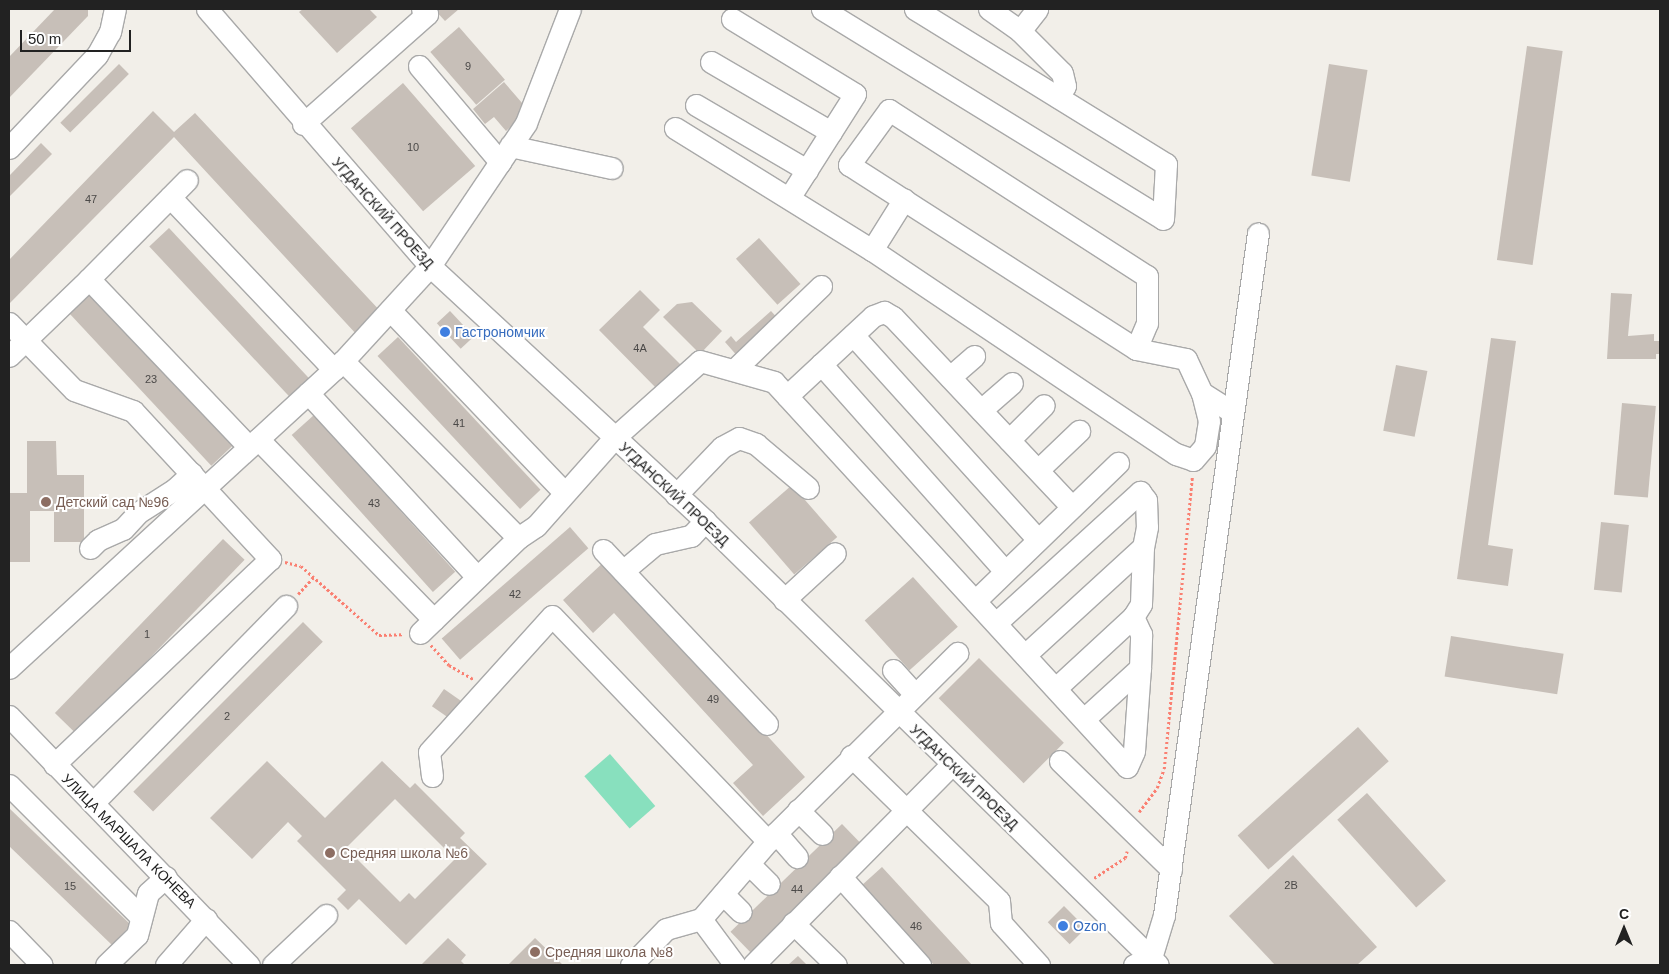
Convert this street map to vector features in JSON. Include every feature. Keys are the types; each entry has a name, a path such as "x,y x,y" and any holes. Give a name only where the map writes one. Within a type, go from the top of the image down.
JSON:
{"street":[{"path":"9,148 97,55 110,32 115,9"},
{"name":"УГДАНСКИЙ ПРОЕЗД","path":"206,9 303,124 430,266 704,522 1077,886 1147,963"},
{"path":"303,124 427,14 422,9"},
{"path":"9,668 199,480 254,443 338,365 430,266 526,123 570,9"},
{"path":"822,9 1163,219 1166,164 915,9"},
{"path":"989,9 1020,31 1062,73 1065,86 1058,97"},
{"path":"1020,31 1037,9"},
{"path":"732,18 854,94 789,198"},
{"path":"711,62 831,132"},
{"path":"419,66 505,154 612,168"},
{"path":"696,105 807,170"},
{"path":"675,128 872,250 1176,454 1193,460 1205,446 1209,421 1202,393 1186,359 1136,349 849,165 889,110 1147,276 1147,323 1136,349"},
{"path":"9,356 90,279 187,180"},
{"path":"170,197 338,365 518,538"},
{"path":"872,250 904,200"},
{"path":"1147,963 1164,915 1171,869 1258,233"},
{"path":"90,279 254,443 427,626 518,538 536,526 564,492 614,438 700,361 774,382 1127,767 1134,751 1140,668 1141,634 1134,617"},
{"path":"734,370 821,286"},
{"path":"390,310 564,492"},
{"path":"787,396 873,316 884,312 893,317 1072,506"},
{"path":"9,323 26,338 74,390 133,411 199,480 270,559 54,765"},
{"path":"853,335 1038,540"},
{"path":"950,377 974,356"},
{"path":"821,364 1005,572"},
{"path":"981,410 1012,383"},
{"path":"308,393 477,578"},
{"path":"1202,393 1233,412"},
{"path":"1009,440 1044,405"},
{"path":"1038,470 1079,431"},
{"path":"676,495 722,447 739,438 756,444 808,488"},
{"path":"975,601 1118,463"},
{"path":"90,548 98,540 123,529 139,512 175,489 199,480"},
{"path":"996,623 1140,492 1146,500 1147,528 1143,547 1141,604 1134,617 1056,688"},
{"path":"623,571 655,544 691,536 704,522"},
{"path":"1025,655 1143,547"},
{"path":"603,550 767,724"},
{"path":"784,600 835,553"},
{"path":"92,803 286,606"},
{"path":"432,776 428,752 552,616 772,837 797,857"},
{"path":"631,965 666,929 701,919 772,837 914,693 957,653"},
{"path":"1084,719 1140,668"},
{"path":"893,670 914,693"},
{"name":"УЛИЦА МАРШАЛА КОНЕВА","path":"9,716 54,765 166,877 249,965"},
{"path":"852,756 999,901 1001,923 1039,965"},
{"path":"1060,761 1171,869"},
{"path":"753,965 952,765"},
{"path":"9,785 141,917"},
{"path":"798,810 822,834"},
{"path":"749,864 769,884"},
{"path":"840,876 920,965"},
{"path":"106,965 136,934 148,893 166,877"},
{"path":"723,894 741,912"},
{"path":"273,965 326,915"},
{"path":"166,965 206,919"},
{"path":"701,919 735,965"},
{"path":"793,923 836,965"},
{"path":"9,931 42,965"}],"path":[{"path":"1077,886 1102,875 1125,858 1140,808 1157,788 1164,769 1193,460"},
{"path":"270,559 301,566 378,635 427,626 449,665 487,687"},
{"path":"286,606 314,578"}],"green space":[{"path":"610,754 655,806 630,828 584,776"}],"building":[{"path":"55,9 88,9 88,16 9,98 9,57"},
{"path":"303,9 369,9 377,17 337,53 299,12"},
{"path":"434,9 459,9 445,21"},
{"path":"459,27 505,80 476,105 430,52"},
{"path":"1527,46 1563,51 1533,265 1497,260"},
{"path":"119,64 129,74 70,133 60,123"},
{"path":"1329,64 1368,70 1350,182 1311,176"},
{"path":"504,82 529,111 506,131 494,117 485,124 473,109"},
{"path":"403,83 475,166 423,211 351,128"},
{"path":"153,111 174,132 195,113 383,314 358,336 174,137 9,304 9,260"},
{"path":"41,143 52,154 9,197 9,176"},
{"path":"169,228 310,379 290,398 149,246"},
{"path":"759,238 800,284 777,305 736,259"},
{"path":"640,290 660,310 643,327 681,365 657,389 599,330"},
{"path":"90,293 233,446 211,466 69,313"},
{"path":"1611,293 1632,294 1628,336 1654,334 1654,341 1660,341 1660,354 1656,354 1656,359 1607,359"},
{"path":"692,302 722,331 700,354 663,317 677,304"},
{"path":"450,311 474,337 461,349 437,323"},
{"path":"771,311 781,322 739,358 725,342 731,336 736,342"},
{"path":"398,337 541,490 520,509 378,356"},
{"path":"1491,338 1516,341 1488,545 1513,549 1508,586 1457,579"},
{"path":"1396,365 1427,371 1415,437 1383,431"},
{"path":"1622,403 1656,406 1648,498 1614,495"},
{"path":"314,415 455,572 433,592 292,435"},
{"name":"Детский сад №96","path":"27,441 56,441 57,475 84,475 84,542 54,542 54,511 30,511 30,562 9,562 9,493 27,493"},
{"path":"792,485 837,537 794,574 749,522"},
{"path":"1601,522 1629,525 1622,593 1594,590"},
{"path":"570,527 588,548 460,660 442,639"},
{"path":"223,539 245,560 76,734 55,713"},
{"path":"606,560 805,777 763,816 733,783 753,765 614,613 593,633 563,600"},
{"path":"913,577 958,627 910,670 865,620"},
{"path":"303,622 323,642 153,812 133,792"},
{"path":"1451,636 1564,654 1557,694 1445,676"},
{"path":"979,658 1064,743 1024,783 939,698"},
{"path":"444,689 461,701 449,718 432,706"},
{"path":"1358,727 1389,761 1268,870 1238,835"},
{"name":"Средняя школа №6","path":"267,761 325,818 382,761 410,788 415,783 465,833 460,838 487,864 406,945 359,899 348,910 337,899 346,890 297,841 302,836 288,822 252,859 210,818","holes":["395,799 455,859 415,899 409,893 400,902 346,848"]},
{"path":"1367,793 1446,881 1416,907 1337,820"},
{"path":"9,808 131,925 112,945 9,846"},
{"path":"842,824 862,845 751,953 731,932"},
{"path":"1293,855 1377,947 1357,965 1275,965 1229,916"},
{"path":"882,867 972,965 934,965 861,886"},
{"path":"1064,906 1086,928 1070,944 1048,922"},
{"path":"448,938 466,955 461,961 465,965 421,965"},
{"name":"Средняя школа №8","path":"535,938 563,965 508,965"},
{"path":"798,956 807,965 788,965"}],"place":[{"name":"Гастрономчик","path":"445,332"},
{"name":"Детский сад №96","path":"46,502"},
{"name":"Средняя школа №6","path":"330,853"},
{"name":"Ozon","path":"1063,926"},
{"name":"Средняя школа №8","path":"535,952"}]}
